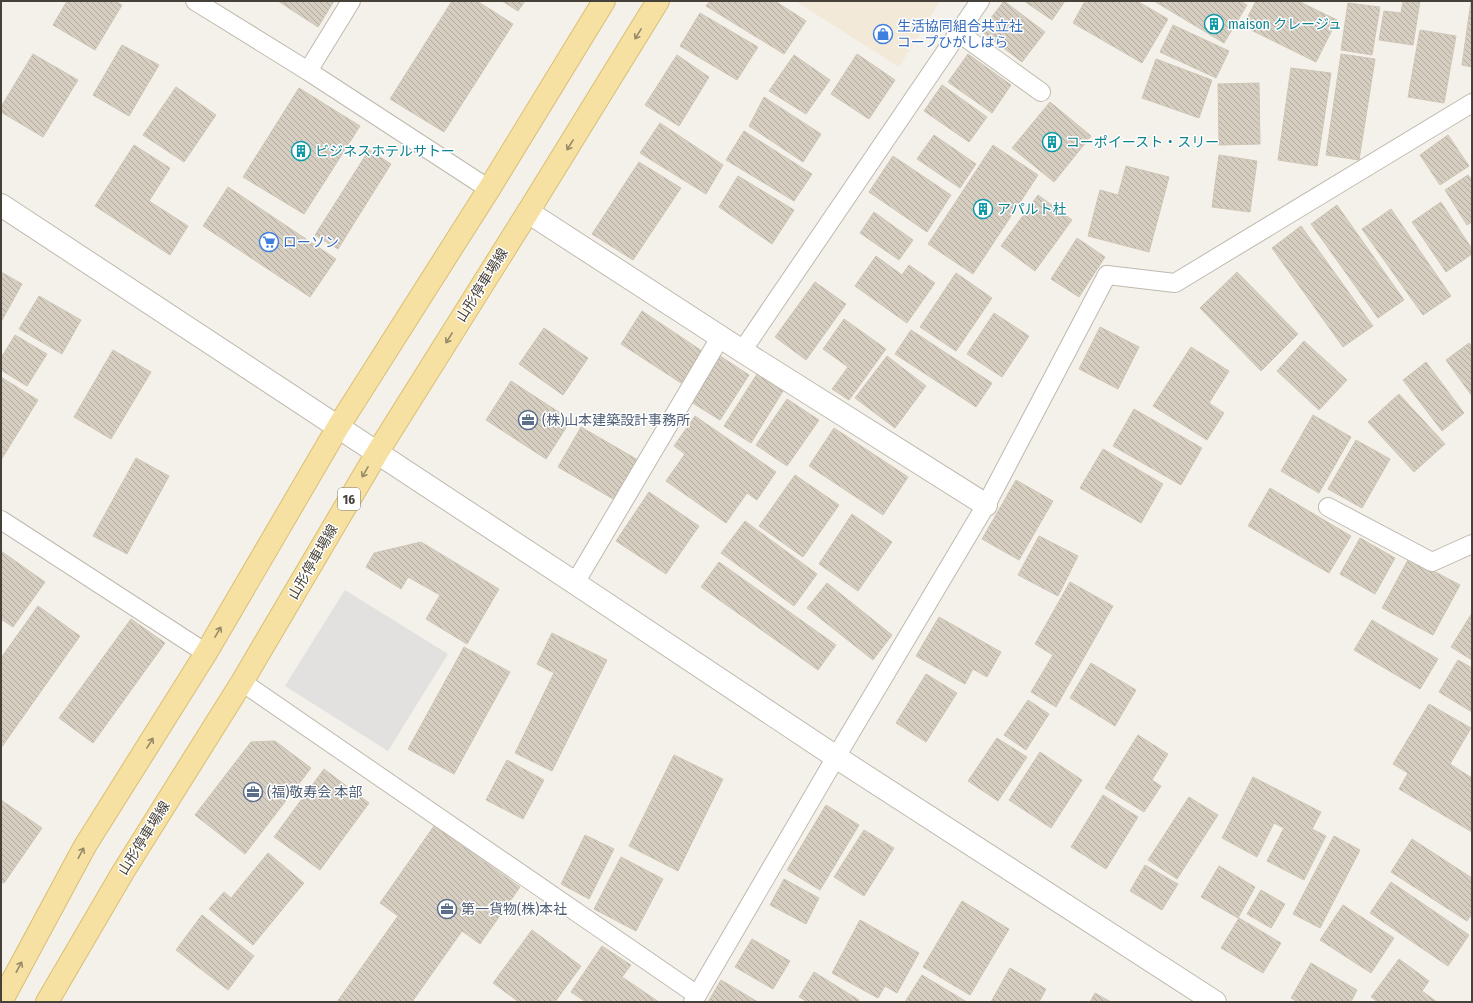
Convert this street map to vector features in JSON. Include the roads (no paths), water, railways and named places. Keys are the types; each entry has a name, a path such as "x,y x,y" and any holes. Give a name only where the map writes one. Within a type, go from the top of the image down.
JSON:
{"main road":[{"path":"1,1002 85,846 206,652 338,427 489,189 604,1"},
{"name":"山形停車場線","path":"47,1002 123,872 242,682 377,453 658,1"}],"street":[{"path":"1,205 575,583 836,757 1215,1002"},
{"path":"528,212 742,351 986,505"}],"lane":[{"path":"195,1 308,71 489,189"},
{"path":"308,71 351,1"},
{"path":"742,351 980,1"},
{"path":"959,34 1041,92"},
{"path":"242,682 695,998 986,505 1107,276 1175,283 1472,103"},
{"path":"575,583 721,336"},
{"path":"1328,507 1432,562 1472,544"},
{"path":"1,520 206,652"}],"place":[{"name":"maison クレージュ","path":"1214,24"},
{"name":"生活協同組合共立社 コープひがしはら","path":"883,34"},
{"name":"コーポイースト・スリー","path":"1052,142"},
{"name":"ビジネスホテルサトー","path":"301,151"},
{"name":"アパルト杜","path":"983,209"},
{"name":"ローソン","path":"269,242"},
{"name":"(株)山本建築設計事務所","path":"528,420"},
{"name":"(福)敬寿会 本部","path":"253,792"},
{"name":"第一貨物(株)本社","path":"447,909"}]}
